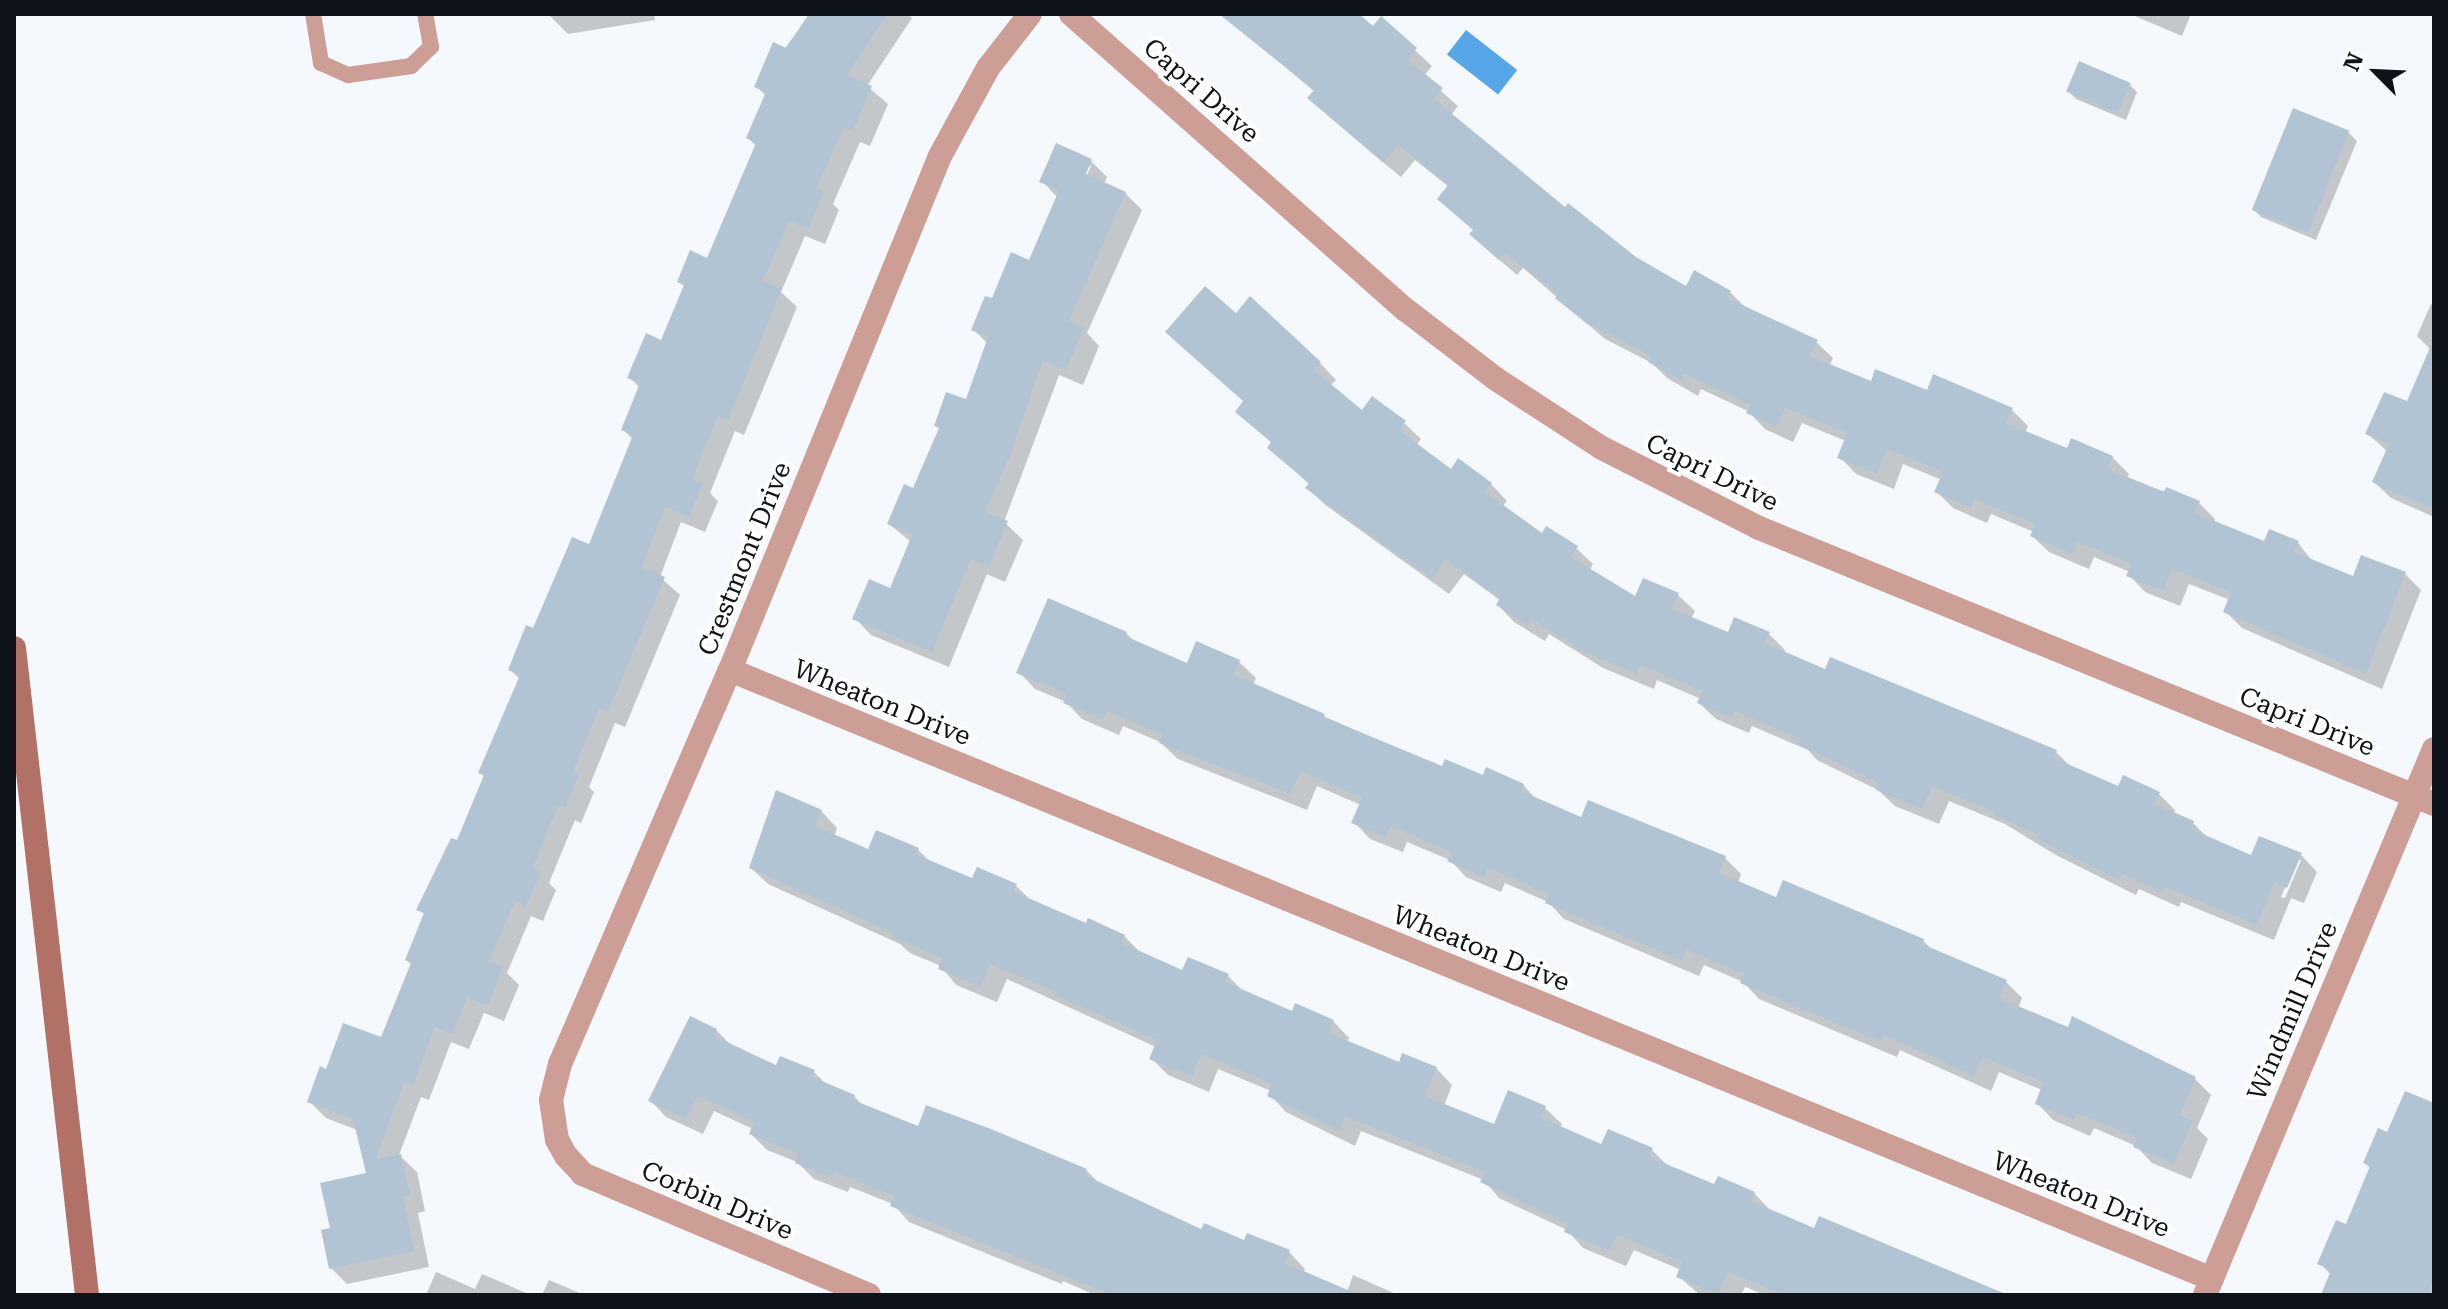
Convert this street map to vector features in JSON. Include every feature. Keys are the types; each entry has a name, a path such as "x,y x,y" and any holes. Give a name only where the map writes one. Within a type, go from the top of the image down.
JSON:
{"main road":[{"path":"14,648 87,1295"}],"street":[{"name":"Crestmont Drive","path":"557,1140 551,1100 560,1064 730,670 940,156 988,68 1030,14"},
{"name":"Capri Drive","path":"1071,14 1406,310 1496,379 1602,448 1668,485 1759,528 2424,800"},
{"name":"Wheaton Drive","path":"730,670 2209,1287"},
{"name":"Windmill Drive","path":"2209,1287 2424,800 2434,749"},
{"name":"Corbin Drive","path":"557,1140 566,1156 583,1174 601,1183 869,1295"}],"lane":[{"path":"313,14 321,63 348,75 411,66 431,47 425,14"}],"water":[{"path":"1466,30 1517,70 1498,94 1447,54"}],"building":[{"path":"809,14 887,14 847,75 872,86 853,131 844,127 816,189 824,192 808,229 789,221 763,281 782,289 728,420 718,416 692,479 703,483 689,517 665,507 642,567 665,577 608,712 599,708 573,772 579,774 565,808 558,805 533,868 541,872 526,906 515,901 489,961 503,967 488,1006 467,998 452,1034 435,1027 413,1085 404,1082 376,1159 401,1154 410,1195 403,1197 414,1251 329,1269 321,1230 330,1228 320,1183 366,1173 353,1119 307,1102 320,1066 326,1069 343,1023 381,1037 411,963 405,960 424,913 416,910 451,838 457,840 484,775 478,773 520,675 508,670 526,625 533,628 572,537 589,544 633,435 621,430 640,383 627,378 646,333 661,340 684,285 677,282 690,250 707,258 756,143 746,138 766,92 754,87 773,42 786,48"},
{"path":"1219,14 1359,14 1373,26 1381,16 1417,48 1407,60 1443,88 1434,99 1565,207 1568,203 1636,257 1686,286 1694,270 1731,291 1727,298 1818,340 1810,356 1871,381 1875,369 1927,390 1933,374 2013,408 2006,423 2067,448 2071,438 2113,456 2108,469 2164,492 2166,487 2200,501 2195,513 2264,541 2269,529 2299,541 2294,552 2353,576 2361,555 2406,572 2366,674 2223,612 2231,592 2172,569 2163,591 2126,576 2131,564 2078,542 2072,554 2030,536 2035,524 1974,499 1971,508 1934,492 1943,472 1887,449 1877,474 1837,458 1847,433 1785,408 1776,427 1746,413 1750,405 1684,374 1681,381 1648,362 1651,356 1586,323 1555,298 1558,294 1505,253 1499,260 1469,234 1473,230 1437,199 1448,185 1398,145 1384,162 1307,98 1314,90"},
{"path":"2079,61 2131,83 2118,113 2066,91"},
{"path":"2293,108 2350,131 2308,233 2252,210"},
{"path":"1056,143 1092,159 1086,174 1126,192 1069,321 1084,328 1066,370 1043,360 1011,453 985,512 1008,521 989,567 971,559 932,652 852,619 869,579 890,588 912,535 887,524 904,484 913,488 939,428 934,426 946,392 966,399 988,337 971,330 985,296 992,298 1011,252 1029,260 1059,190 1039,182"},
{"path":"1205,286 1236,313 1250,296 1321,362 1314,370 1362,410 1372,396 1406,421 1399,430 1451,469 1458,458 1492,483 1485,492 1542,533 1546,526 1578,546 1571,557 1635,596 1643,578 1679,593 1672,609 1728,632 1734,617 1770,632 1765,643 1825,669 1830,657 2057,750 2054,758 2118,786 2123,775 2160,792 2155,804 2194,821 2191,829 2251,855 2259,836 2302,853 2287,888 2274,883 2257,925 2165,887 2162,892 2122,874 2119,880 2037,839 2039,835 1994,815 1995,812 1932,786 1923,809 1876,790 1879,783 1798,744 1800,739 1735,711 1732,718 1697,703 1702,691 1640,665 1637,674 1584,652 1532,619 1528,626 1496,605 1500,598 1446,559 1432,579 1305,488 1309,483 1267,448 1271,442 1235,412 1243,401 1165,332"},
{"path":"2434,338 2434,510 2372,482 2389,444 2365,434 2384,392 2407,401"},
{"path":"1048,598 1127,632 1125,636 1187,663 1196,641 1240,660 1234,675 1325,714 1324,717 1442,766 1445,759 1483,775 1486,767 1524,784 1521,791 1581,817 1588,800 1726,856 1719,873 1776,897 1783,880 1924,939 1922,944 2007,980 1999,998 2068,1027 2072,1016 2196,1077 2180,1115 2193,1121 2174,1164 2133,1147 2137,1138 2077,1113 2074,1120 2035,1104 2043,1082 1982,1057 1974,1076 1884,1035 1881,1042 1740,983 1744,974 1687,950 1682,961 1545,903 1549,894 1488,868 1484,877 1447,861 1451,852 1390,826 1386,837 1351,823 1362,798 1301,771 1290,794 1159,743 1162,735 1107,711 1103,720 1063,703 1067,694 1016,673"},
{"path":"776,790 822,810 815,826 868,849 876,830 919,848 917,855 972,878 977,867 1017,884 1014,892 1086,923 1088,918 1125,935 1122,943 1182,970 1188,957 1229,974 1225,982 1292,1011 1295,1003 1334,1020 1329,1033 1399,1062 1402,1053 1437,1067 1425,1096 1494,1124 1508,1090 1546,1106 1542,1118 1601,1144 1608,1129 1653,1148 1649,1157 1714,1184 1718,1176 1755,1192 1751,1201 1814,1228 1819,1216 2008,1295 1784,1295 1728,1272 1718,1294 1676,1277 1682,1262 1617,1235 1610,1251 1564,1232 1567,1224 1480,1182 1485,1172 1345,1116 1339,1131 1267,1096 1272,1084 1201,1054 1192,1077 1149,1059 1157,1040 1054,995 1056,992 990,964 981,987 938,969 942,958 891,937 893,933 749,868"},
{"path":"690,1016 717,1029 714,1036 776,1065 780,1056 815,1070 812,1077 855,1095 853,1100 918,1126 926,1105 1087,1169 1084,1175 1201,1229 1204,1223 1244,1240 1247,1233 1290,1250 1285,1263 1359,1295 1112,1295 890,1206 894,1196 834,1172 831,1177 795,1163 798,1154 749,1134 754,1122 697,1096 686,1119 648,1101"},
{"path":"2405,1091 2434,1103 2434,1278 2427,1295 2321,1295 2331,1270 2317,1264 2336,1220 2346,1224 2370,1166 2363,1163 2378,1128 2387,1132"}]}
